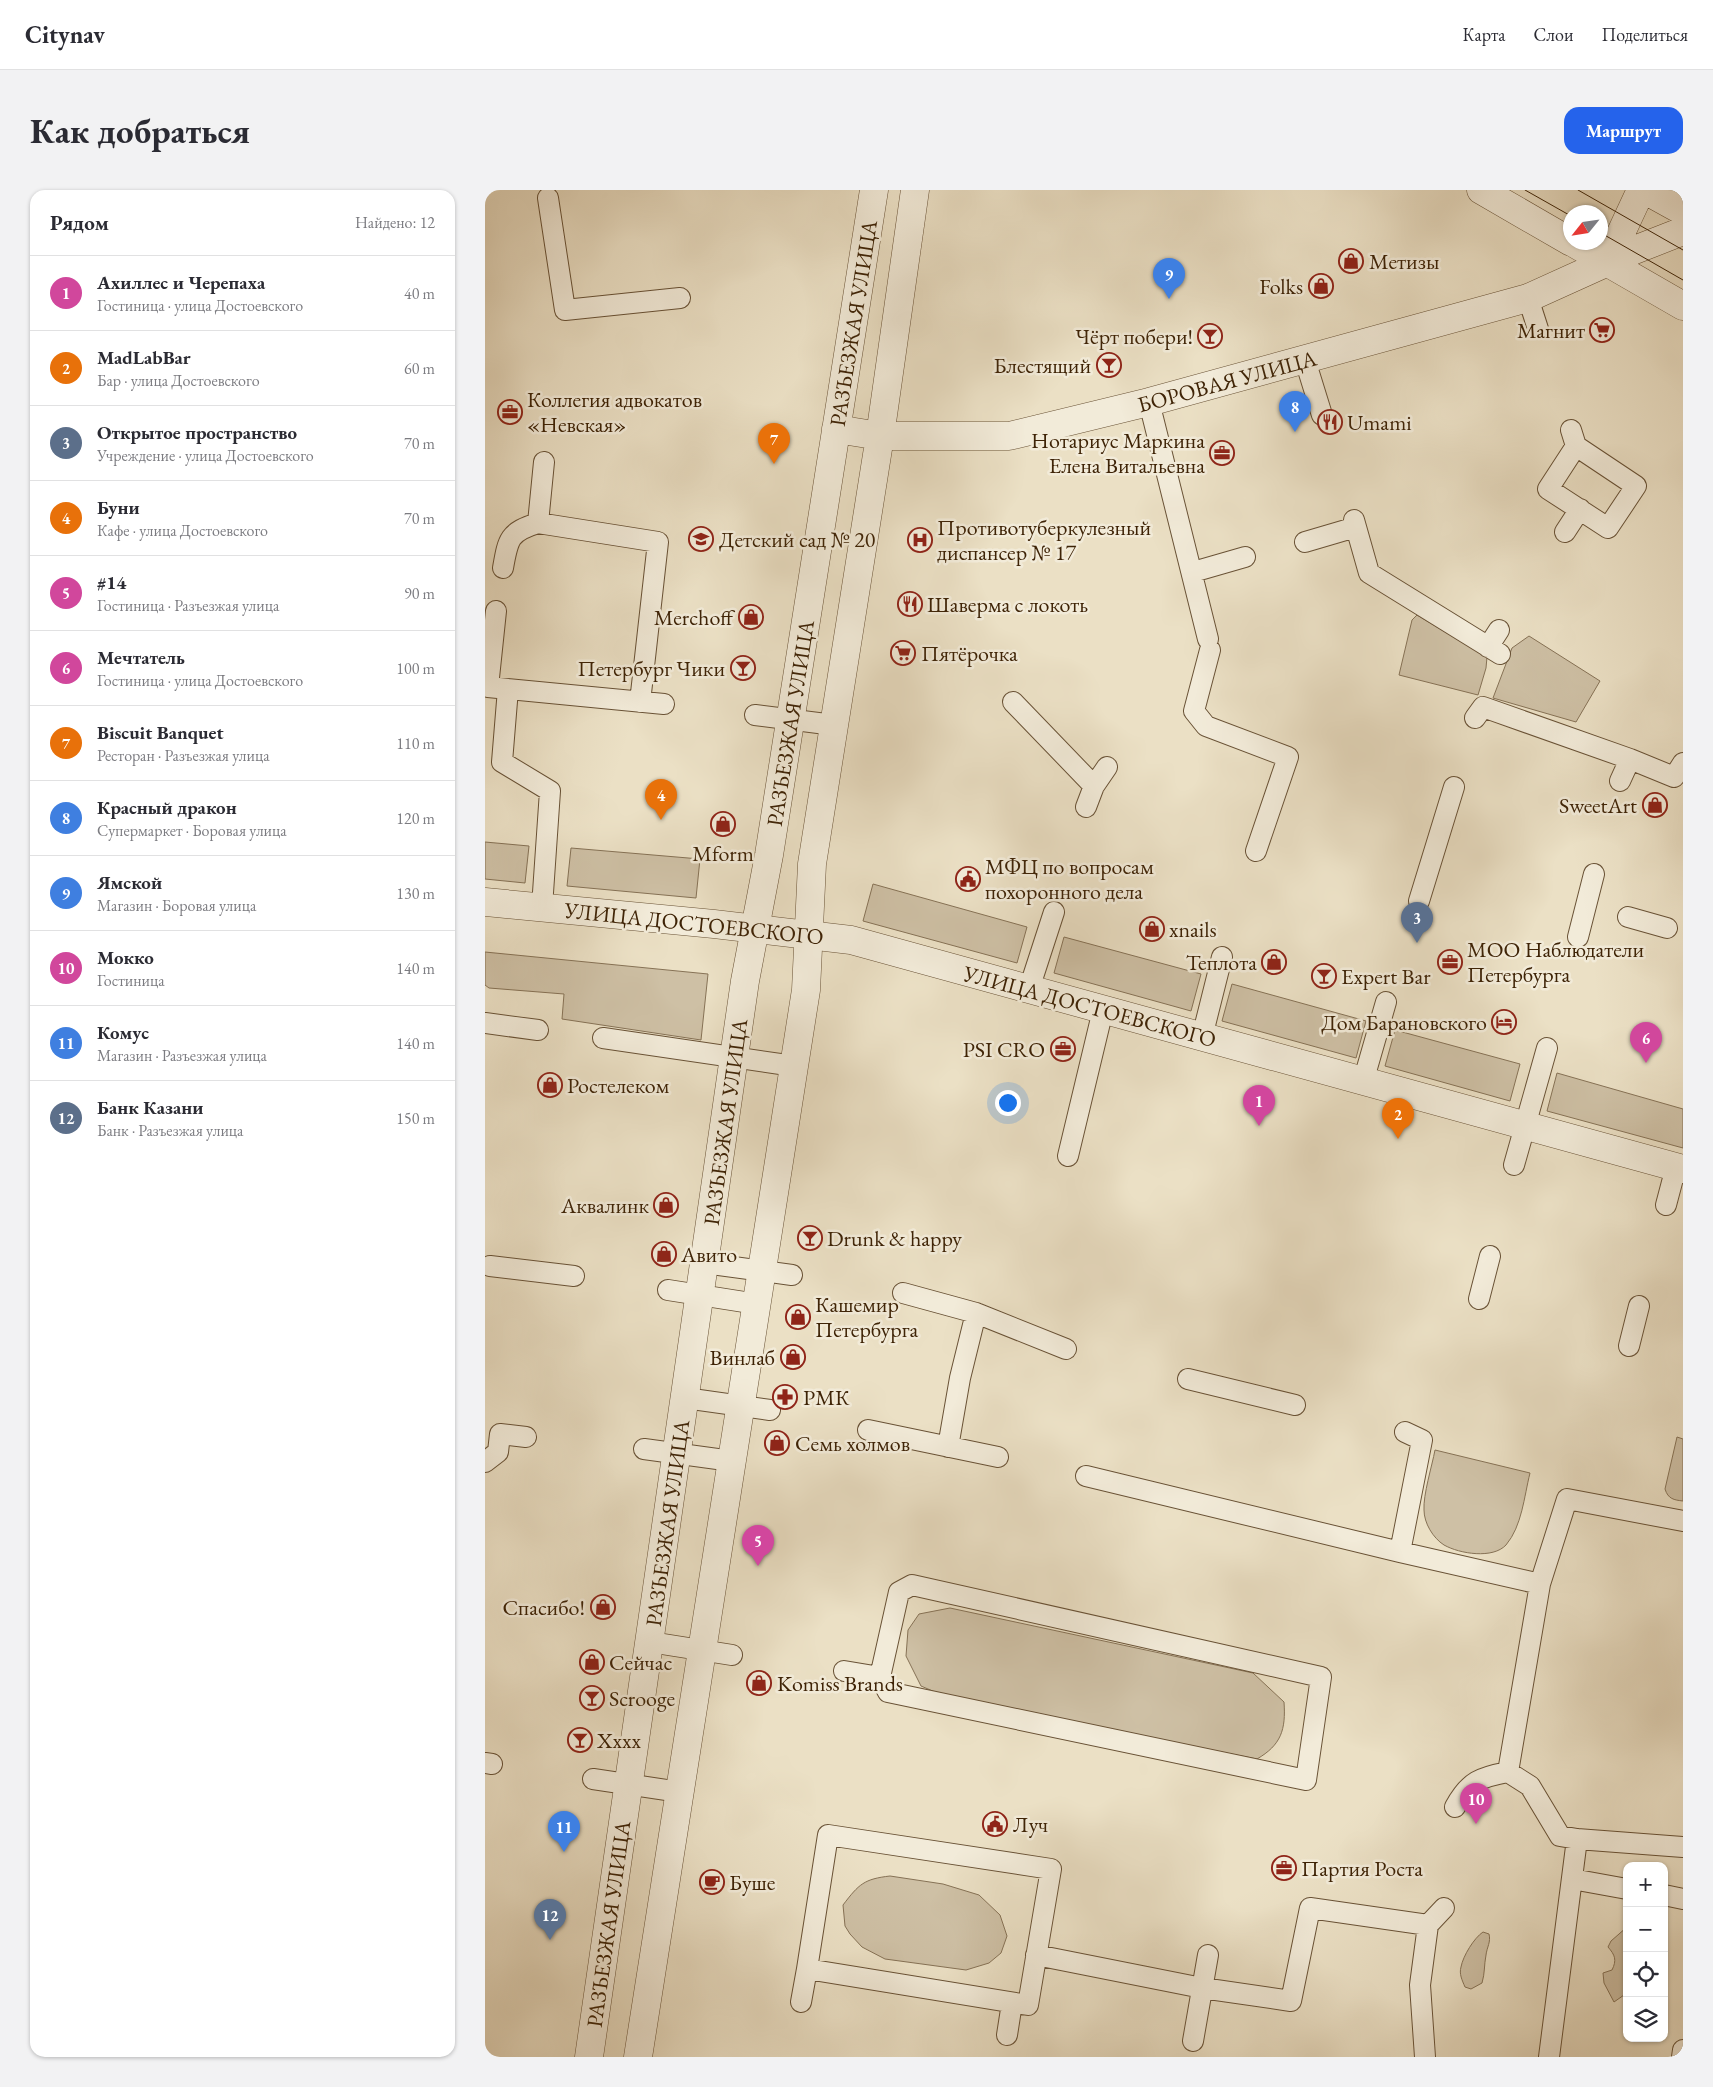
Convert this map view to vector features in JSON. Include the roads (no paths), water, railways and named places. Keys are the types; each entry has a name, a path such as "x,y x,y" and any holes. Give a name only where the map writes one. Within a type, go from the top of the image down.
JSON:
{"street":[{"name":"РАЗЪЕЗЖАЯ УЛИЦА","path":"589,2057 734,1057 791,719 874,190"},
{"name":"РАЗЪЕЗЖАЯ УЛИЦА","path":"638,2057 806,990 812,864 880,436 915,190"},
{"path":"1481,190 1563,237"},
{"path":"1607,263 1641,190"},
{"path":"1645,190 1683,211"},
{"name":"БОРОВАЯ УЛИЦА","path":"836,429 880,436 1009,436 1149,402 1528,298 1683,231"},
{"path":"1585,250 1683,306"},
{"name":"УЛИЦА ДОСТОЕВСКОГО","path":"485,902 755,928 851,940 1679,1168"}],"lane":[{"path":"548,198 565,310 680,298"},
{"path":"1528,298 1538,329"},
{"path":"1305,360 1322,415"},
{"path":"1149,402 1193,572 1209,644 1189,714 1206,726 1288,757 1256,851"},
{"path":"1573,438 1636,486 1608,528 1580,509 1548,489 1573,438"},
{"path":"539,524 544,462"},
{"path":"1565,532 1580,509"},
{"path":"503,568 507,543 519,529 539,524 658,542 640,702"},
{"path":"1305,542 1355,524 1369,573 1494,650 1499,630"},
{"path":"1193,572 1245,557"},
{"path":"496,610 488,687 664,704"},
{"path":"508,689 496,762 550,791 542,907"},
{"path":"1013,702 1094,786"},
{"path":"1475,718 1483,707 1630,759 1674,777 1683,763"},
{"path":"755,714 834,725"},
{"path":"1620,781 1630,759"},
{"path":"1086,807 1094,786 1107,766"},
{"path":"1419,901 1454,787"},
{"path":"1577,937 1593,906 1594,874"},
{"path":"1029,989 1054,912"},
{"path":"1628,917 1667,928"},
{"path":"1202,1037 1221,957"},
{"path":"1363,1082 1386,1002"},
{"path":"1068,1156 1103,1010"},
{"path":"485,1023 538,1030"},
{"path":"603,1038 794,1066"},
{"path":"1514,1164 1547,1048"},
{"path":"1666,1205 1679,1168"},
{"path":"1479,1298 1490,1256"},
{"path":"704,1263 792,1276"},
{"path":"490,1266 574,1276"},
{"path":"668,1290 757,1304"},
{"path":"903,1293 976,1313 1066,1349"},
{"path":"1629,1346 1639,1306"},
{"path":"948,1447 976,1313"},
{"path":"1188,1379 1295,1405"},
{"path":"685,1398 770,1410"},
{"path":"868,1430 998,1457"},
{"path":"1400,1552 1422,1440 1405,1432"},
{"path":"485,1462 498,1452 500,1434 525,1437"},
{"path":"644,1449 732,1461"},
{"path":"1086,1476 1540,1584"},
{"path":"1508,1772 1540,1584 1567,1499 1683,1521"},
{"path":"912,1585 1321,1677 1306,1780 888,1692 880,1677 899,1592 912,1585"},
{"path":"650,1642 732,1655"},
{"path":"844,1671 880,1677"},
{"path":"1455,1807 1463,1792 1483,1777 1508,1772 1530,1786 1559,1836 1577,1840 1683,1847"},
{"path":"593,1779 680,1792"},
{"path":"801,2002 828,1834 1051,1869 1028,2005 807,1969"},
{"path":"1549,2057 1577,1840"},
{"path":"1572,1879 1623,1888"},
{"path":"1668,1896 1683,1899"},
{"path":"1036,1955 1202,1988 1291,2001 1310,1908 1428,1925"},
{"path":"1425,2057 1420,1984 1428,1925 1444,1908"},
{"path":"1193,2041 1208,1955"},
{"path":"1007,2035 1012,2003"},
{"path":"1682,2057 1683,2050"}],"tram line":[{"path":"1525,190 1563,211"},
{"path":"1578,190 1683,250"},
{"path":"1608,237 1683,280"}],"place":[{"name":"Метизы","path":"1351,261"},
{"name":"Folks","path":"1321,286"},
{"name":"Ямской","path":"1169,299"},
{"name":"Магнит","path":"1602,330"},
{"name":"Чёрт побери!","path":"1210,336"},
{"name":"Блестящий","path":"1109,365"},
{"name":"Коллегия адвокатов «Невская»","path":"510,412"},
{"name":"Umami","path":"1330,422"},
{"name":"Красный дракон","path":"1295,432"},
{"name":"Нотариус Маркина Елена Витальевна","path":"1222,453"},
{"name":"Biscuit Banquet","path":"774,464"},
{"name":"Детский сад № 20","path":"701,539"},
{"name":"Противотуберкулезный диспансер № 17","path":"920,540"},
{"name":"Шаверма с локоть","path":"910,604"},
{"name":"Merchoff","path":"751,617"},
{"name":"Пятёрочка","path":"903,653"},
{"name":"Петербург Чики","path":"743,668"},
{"name":"SweetArt","path":"1655,805"},
{"name":"Буни","path":"661,820"},
{"name":"Mform","path":"723,824"},
{"name":"МФЦ по вопросам похоронного дела","path":"968,879"},
{"name":"xnails","path":"1152,929"},
{"name":"Открытое пространство","path":"1417,943"},
{"name":"Теплота","path":"1274,962"},
{"name":"МОО Наблюдатели Петербурга","path":"1450,962"},
{"name":"Expert Bar","path":"1324,976"},
{"name":"Дом Барановского","path":"1504,1022"},
{"name":"PSI CRO","path":"1063,1049"},
{"name":"Мечтатель","path":"1646,1063"},
{"name":"Ростелеком","path":"550,1085"},
{"name":"Ахиллес и Черепаха","path":"1259,1126"},
{"name":"MadLabBar","path":"1398,1139"},
{"name":"Аквалинк","path":"666,1205"},
{"name":"Drunk & happy","path":"810,1238"},
{"name":"Авито","path":"664,1254"},
{"name":"Кашемир Петербурга","path":"798,1317"},
{"name":"Винлаб","path":"793,1357"},
{"name":"РМК","path":"785,1397"},
{"name":"Семь холмов","path":"777,1443"},
{"name":"#14","path":"758,1566"},
{"name":"Спасибо!","path":"603,1607"},
{"name":"Сейчас","path":"592,1662"},
{"name":"Komiss Brands","path":"759,1683"},
{"name":"Scrooge","path":"592,1698"},
{"name":"Xxxx","path":"580,1740"},
{"name":"Луч","path":"995,1824"},
{"name":"Мокко","path":"1476,1824"},
{"name":"Комус","path":"564,1852"},
{"name":"Партия Роста","path":"1284,1868"},
{"name":"Буше","path":"712,1882"},
{"name":"Банк Казани","path":"550,1940"}]}
